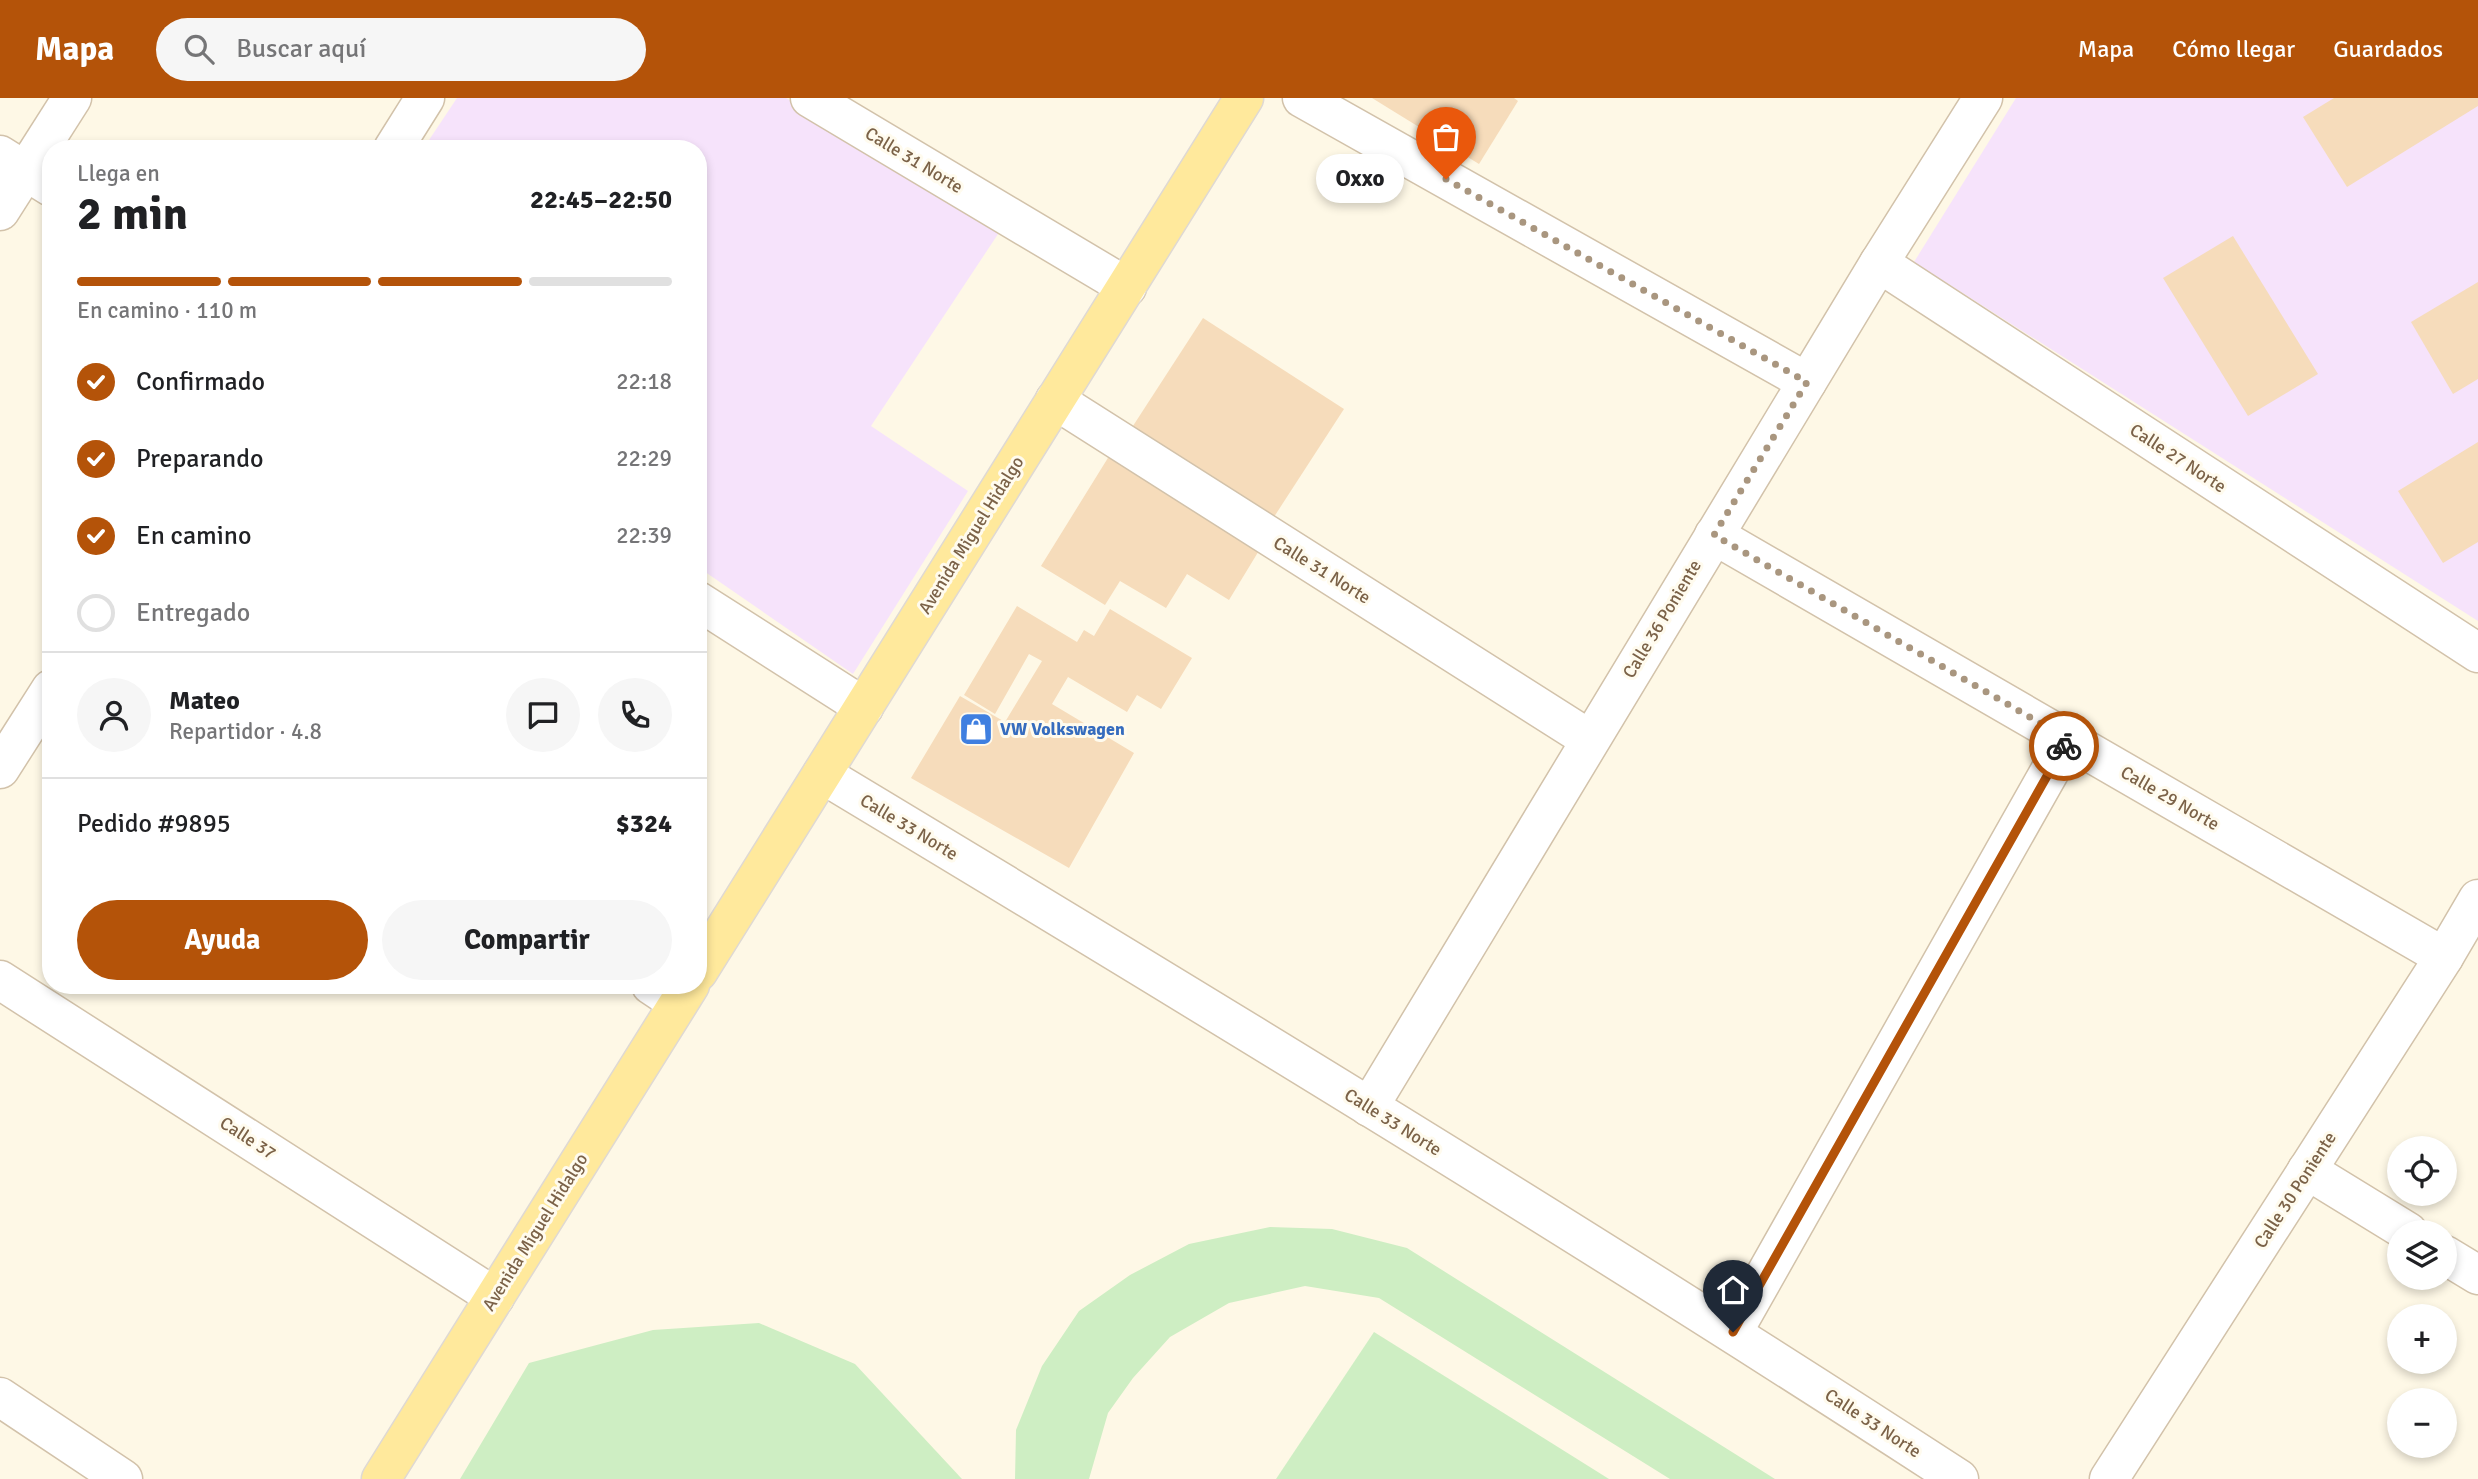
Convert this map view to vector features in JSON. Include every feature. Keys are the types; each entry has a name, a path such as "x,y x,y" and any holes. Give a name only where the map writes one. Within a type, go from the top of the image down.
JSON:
{"main road":[{"name":"Avenida Miguel Hidalgo","path":"707,958 1244,98"},
{"name":"Avenida Miguel Hidalgo","path":"381,1479 495,1297 671,994"}],"street":[{"path":"45,140 72,98"},
{"path":"399,140 425,98"},
{"name":"Calle 31 Norte","path":"810,98 1127,287"},
{"path":"1302,98 1807,382"},
{"name":"Calle 36 Poniente","path":"1369,1107 1879,262 1983,98"},
{"path":"0,211 42,145"},
{"name":"Calle 27 Norte","path":"1879,262 2478,653"},
{"name":"Calle 31 Norte","path":"1055,400 1589,739"},
{"name":"Calle 29 Norte","path":"1714,535 2444,957"},
{"path":"707,607 864,707"},
{"path":"0,769 42,703"},
{"path":"1733,1332 2068,739"},
{"name":"Calle 33 Norte","path":"822,774 1157,976 1733,1332 1959,1479"},
{"name":"Calle 30 Poniente","path":"2109,1479 2478,900"},
{"name":"Calle 37","path":"0,980 495,1297"},
{"path":"2307,1170 2388,1220"},
{"path":"2457,1262 2478,1275"},
{"path":"0,1396 123,1479"}],"shaded area":[{"path":"457,98 786,98 1002,228 871,426 968,491 853,674 707,573 707,140 429,140"},
{"path":"2016,98 2478,98 2478,621 1914,262"}],"green space":[{"path":"1270,1227 1332,1229 1407,1248 1775,1479 1670,1479 1379,1298 1305,1286 1229,1303 1170,1337 1133,1378 1108,1413 1089,1479 1015,1479 1016,1430 1042,1366 1079,1311 1130,1275 1189,1244"},
{"path":"759,1323 855,1364 962,1479 460,1479 529,1363 653,1330"},
{"path":"1374,1332 1609,1479 1276,1479"}],"building":[{"path":"1372,98 1514,98 1518,101 1479,164"},
{"path":"2334,98 2478,98 2478,106 2347,187 2303,117"},
{"path":"2233,236 2318,374 2248,416 2163,278"},
{"path":"2478,282 2478,379 2453,394 2411,322"},
{"path":"1203,318 1344,409 1272,520 1131,429"},
{"path":"2478,442 2478,542 2443,563 2398,491"},
{"path":"1111,453 1263,544 1229,600 1187,574 1166,608 1120,581 1105,605 1041,566"},
{"path":"1017,606 1077,642 1084,630 1094,636 1110,609 1192,658 1161,709 1137,695 1127,712 1068,677 1052,704 1134,753 1069,868 911,778 960,696 1005,722 1042,661 1029,654 995,714 964,695"}],"way so far":[{"path":"1446,179 1807,382 1714,535 2068,739 2064,746"}],"place":[{"name":"Oxxo","path":"1446,179"},
{"name":"VW Volkswagen","path":"976,729"}],"route":[{"path":"1733,1332 2064,746"}]}
